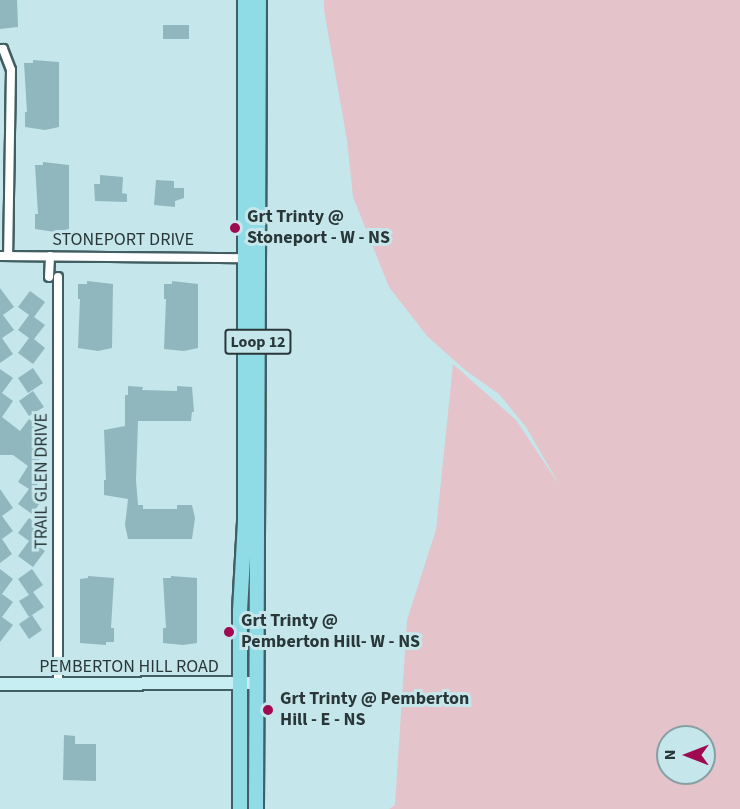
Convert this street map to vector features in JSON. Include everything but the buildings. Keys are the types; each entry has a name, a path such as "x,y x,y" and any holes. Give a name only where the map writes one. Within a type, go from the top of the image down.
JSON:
{"main road":[{"name":"Loop 12","path":"240,809 239,684 245,522 245,0"},
{"name":"Loop 12","path":"256,809 259,0"}],"street":[{"path":"0,49 3,49 11,70 4,256"},
{"name":"STONEPORT DRIVE","path":"4,256 245,258"},
{"name":"TRAIL GLEN DRIVE","path":"50,256 54,277 58,685"},
{"name":"PEMBERTON HILL ROAD","path":"0,684 257,683"}],"shaded area":[{"path":"324,0 740,0 740,809 389,809 395,805 407,620 436,530 453,364 516,420 560,486 526,427 499,394 465,370 427,336 389,287 353,197 347,140"}],"place":[{"name":"Grt Trinty @ Stoneport - W - NS","path":"235,228"},
{"name":"Grt Trinty @ Pemberton Hill- W - NS","path":"229,632"},
{"name":"Grt Trinty @ Pemberton Hill - E - NS","path":"268,710"}]}
